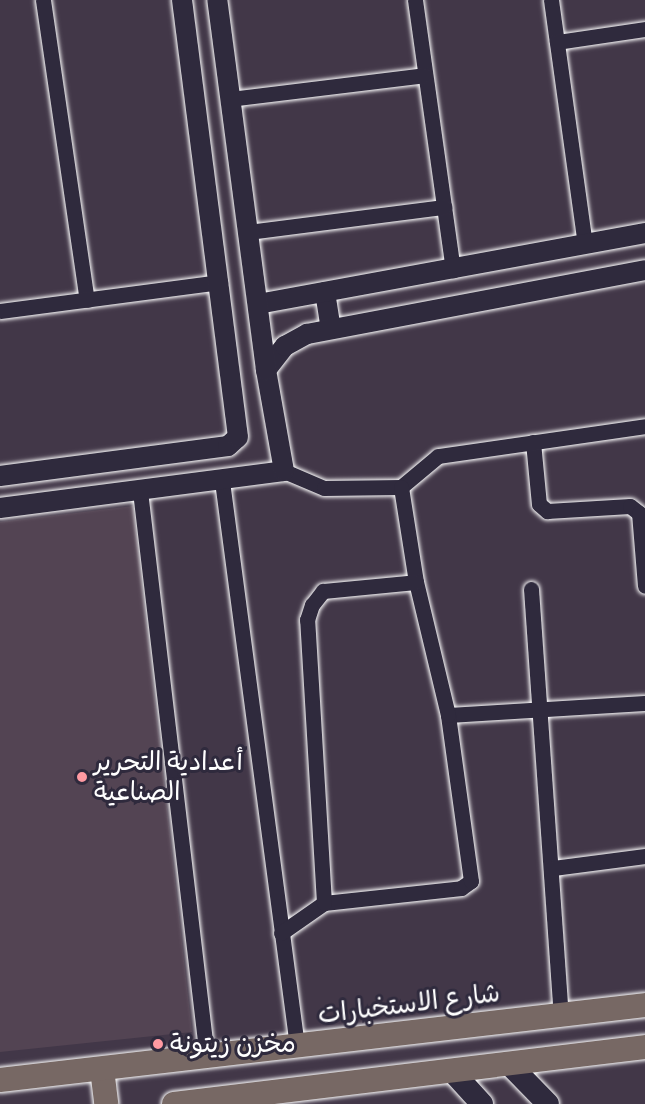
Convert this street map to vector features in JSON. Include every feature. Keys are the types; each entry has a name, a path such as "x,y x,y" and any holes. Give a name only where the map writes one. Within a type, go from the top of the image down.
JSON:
{"main road":[{"name":"شارع الاستخبارات","path":"0,1080 207,1058 645,1005"},
{"path":"174,1104 227,1101 451,1070 645,1047"},
{"path":"508,1063 548,1104"},
{"path":"102,1069 106,1104"},
{"path":"451,1070 482,1104"}],"street":[{"path":"43,0 87,300"},
{"path":"23,505 9,474 228,446 238,437 220,282 182,0"},
{"path":"217,0 266,370 284,471"},
{"path":"415,0 453,270"},
{"path":"551,0 585,244"},
{"path":"557,42 645,29"},
{"path":"230,99 425,75"},
{"path":"248,232 444,207"},
{"path":"258,304 645,233"},
{"path":"266,370 296,339 331,329 645,270"},
{"path":"0,311 220,282"},
{"path":"325,292 331,329"},
{"path":"0,508 222,481 284,471 324,488 401,487 438,456 645,426"},
{"path":"533,442 539,504 546,511 630,506 639,513 645,585"},
{"path":"222,481 280,933 297,1046"},
{"path":"280,933 324,903 461,888 471,881 448,715 416,582 401,487"},
{"path":"140,491 207,1058"},
{"path":"324,903 307,620 323,591 416,582"},
{"path":"531,589 553,868 561,1015"},
{"path":"448,715 542,712 645,704"},
{"path":"553,868 645,856"}],"shaded area":[{"name":"أعدادية التحرير الصناعية","path":"133,506 192,1032 0,1052 0,522"}],"place":[{"name":"أعدادية التحرير الصناعية","path":"82,777"},
{"name":"مخزن زيتونة","path":"158,1044"}]}
